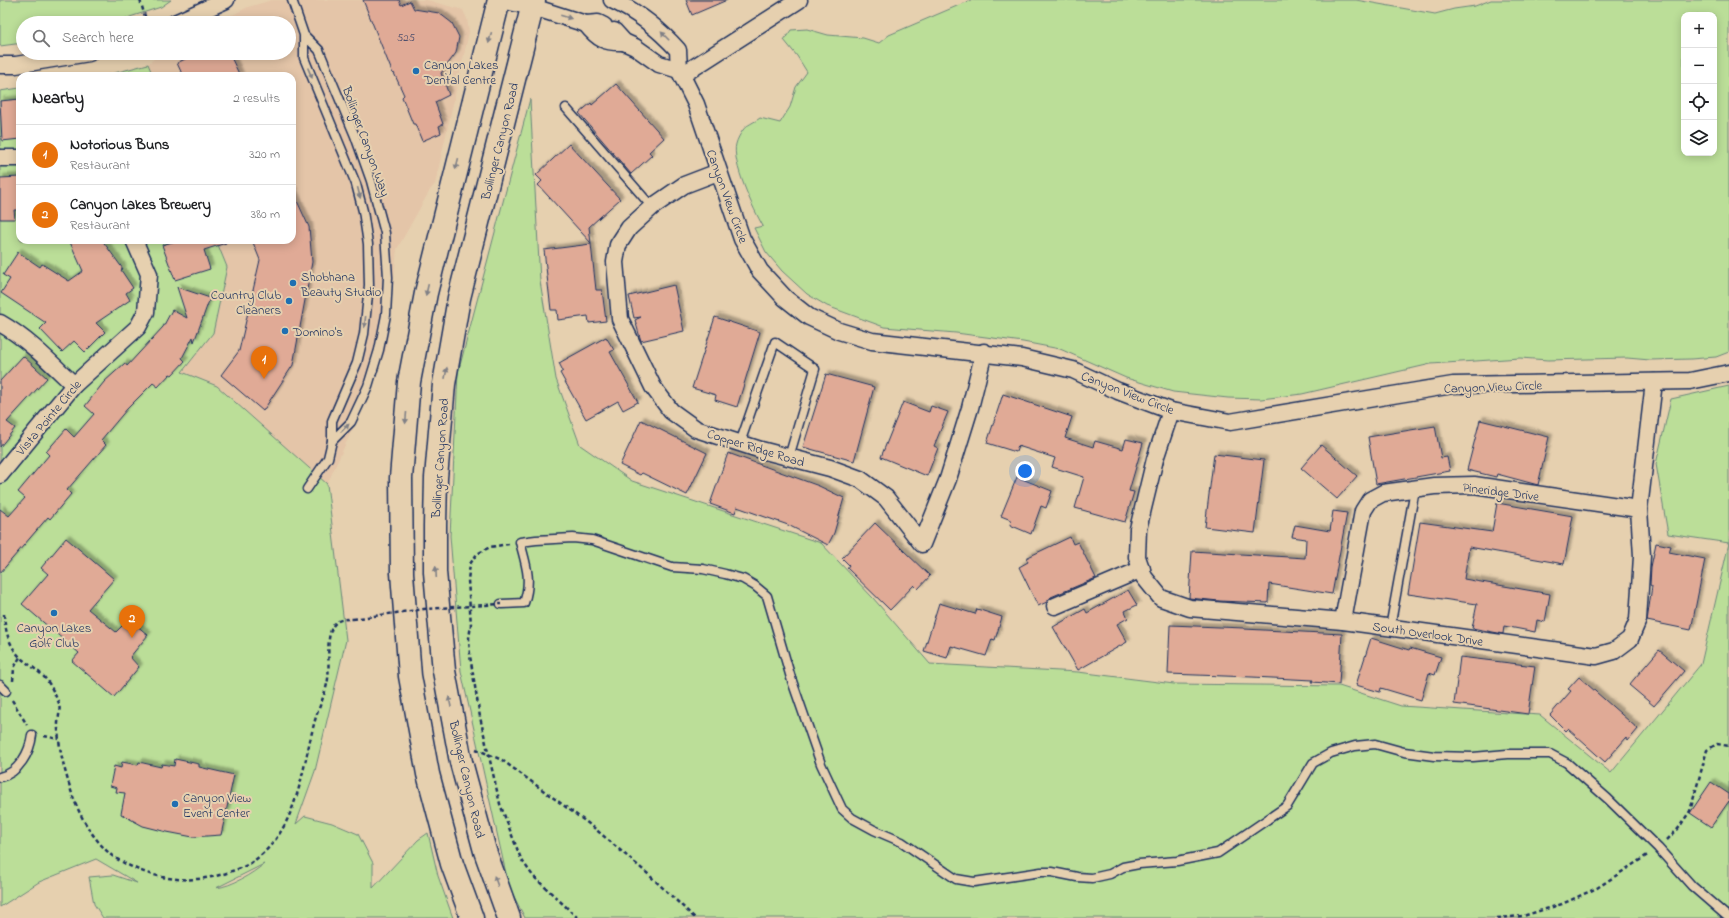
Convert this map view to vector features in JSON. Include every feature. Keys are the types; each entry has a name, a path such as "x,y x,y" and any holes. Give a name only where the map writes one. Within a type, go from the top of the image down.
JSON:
{"main road":[{"path":"472,918 452,864 428,774 410,676 402,573 401,478 409,382 426,293 500,0"},
{"name":"Bollinger Canyon Road","path":"509,918 485,850 461,762 444,671 435,572 436,478 444,384 460,298 534,4"}],"street":[{"path":"191,16 226,0"},
{"path":"500,0 534,4 586,24 598,23 659,64 681,73 799,0"},
{"name":"Canyon View Circle","path":"612,0 640,15 662,33 678,50 681,73 696,104 742,239 760,271 785,298 809,317 839,331 872,341 984,352 1022,358 1073,370 1118,391 1171,411 1230,422 1453,386 1690,381 1729,373"},
{"path":"586,24 594,34 610,43 614,33"},
{"path":"0,65 16,65 46,60"},
{"path":"0,158 16,158"},
{"name":"Copper Ridge Road","path":"718,172 684,185 652,207 629,228 618,245 615,262 620,319 653,387 671,411 696,429 789,458 830,468 860,479 886,498 922,544 948,479 970,408 984,352"},
{"name":"Vista Pointe Circle","path":"0,475 74,385 138,327 146,312 148,274 136,244"},
{"path":"0,323 10,329 43,356 74,385"},
{"name":"South Overlook Drive","path":"1171,411 1155,459 1138,529 1137,556 1144,577 1161,598 1190,608 1342,621 1596,656 1614,651 1630,639 1638,620 1642,556 1639,509 1654,382"},
{"name":"Pineridge Drive","path":"1342,621 1363,511 1370,500 1383,493 1434,486 1474,485 1639,509"},
{"path":"1055,606 1142,569"}],"lane":[{"name":"Bollinger Canyon Way","path":"292,0 304,35 304,58 356,184 363,211 368,244 369,285 364,334 357,363 332,420 332,441 328,458 307,489"},
{"name":"Bollinger Canyon Way","path":"304,35 319,50 355,136 371,181 385,233 388,277 386,315 379,350 368,386 351,422 332,441"},
{"path":"566,108 652,207"},
{"path":"740,443 775,342 815,369 789,458"},
{"path":"1390,628 1415,489"},
{"path":"501,604 524,603 528,591 529,575 520,542 536,540 573,538 592,540 672,567 703,569 725,574 743,579 755,586 766,596 791,678 821,764 842,809 857,821 902,842 956,879 974,882 1041,872 1052,872 1077,877 1092,878 1110,874 1123,867 1178,861 1218,853 1287,806 1313,763 1330,753 1355,746 1375,744 1404,752 1434,756 1473,757 1507,754 1550,754 1567,763 1589,782 1658,848 1692,886 1729,918"},
{"path":"0,777 9,774 22,761 30,747 32,735"}],"path":[{"path":"140,0 145,16"},
{"path":"520,542 490,547 478,554 470,564 468,580 471,625 469,638 470,656 487,754 500,804 521,859 533,876 578,918"},
{"path":"4,614 4,630 20,657 48,681 59,703 58,728 61,756 70,788 82,819 95,839 110,855 135,869 164,878 192,880 212,877 248,865 273,843 283,829 301,782 317,710 328,684 330,633 332,627 341,619 352,619 424,609 501,604"},
{"path":"20,657 14,668 14,680 3,688 23,716 32,735 59,739"},
{"path":"1497,918 1523,916 1562,904 1597,888 1658,848 1678,829 1690,811 1707,750 1717,744 1729,746"},
{"path":"487,754 502,760 593,827 648,874 695,918"}],"shaded area":[{"path":"272,0 427,0 463,10 467,19 469,32 435,184 430,190 397,249 386,350 354,426 327,484 217,386 182,372 213,333 216,244 296,244 296,72 151,72 148,64 153,60 296,60 296,16 231,16 248,7"}],"green space":[{"path":"0,0 171,0 161,7 133,16 16,16 16,44 0,46"},
{"path":"971,0 1356,0 1435,14 1475,6 1491,0 1729,0 1729,352 1716,357 1691,359 1650,360 1627,358 1548,360 1520,358 1431,364 1302,394 1261,399 1228,398 1173,392 1126,378 1060,349 1023,342 956,333 884,327 827,306 807,294 782,271 766,252 754,228 763,226 744,186 735,152 736,144 740,135 744,128 748,125 760,118 780,123 790,107 796,87 807,72 797,56 784,40 791,30 807,29 828,35 863,38 879,43 889,35"},
{"path":"148,64 151,72 118,72"},
{"path":"16,89 16,244 218,244 227,267 213,333 182,372 217,386 327,484 346,640 315,771 296,824 305,816 332,823 358,834 373,863 373,888 418,840 428,833 438,876 453,918 103,918 94,904 89,877 113,875 137,883 96,859 39,882 0,907 0,91","holes":["264,864 235,882 216,888"]},
{"path":"530,99 540,281 556,379 580,445 632,481 821,543 873,598 930,664 1078,672 1174,684 1339,686 1401,706 1540,715 1611,773 1701,664 1729,543 1729,918 525,918 509,887 461,671 450,536 458,373"},
{"path":"1729,386 1729,543 1668,534 1656,464 1671,399"}],"building":[{"name":"Canyon Lakes Dental Centre","path":"363,0 399,0 401,5 410,1 414,9 439,13 452,23 459,37 456,53 441,73 449,95 435,102 443,124 439,126 441,133 422,141 415,124 413,124 402,97 404,95 394,73 393,74"},
{"path":"686,0 727,0 692,15"},
{"path":"183,60 232,60 238,72 181,72 177,63"},
{"path":"616,84 664,138 649,152 652,155 631,174 579,113 591,103 592,105"},
{"path":"16,99 16,139 2,141 0,101"},
{"path":"569,144 620,199 589,227 591,243 538,185 542,181 536,175"},
{"path":"16,177 16,210 14,210 15,219 0,219 0,178"},
{"path":"296,199 309,227 312,262 293,365 263,411 221,375 239,351 260,260 254,244 296,244"},
{"path":"71,244 105,244 123,269 121,270 133,288 126,293 130,300 96,323 105,332 85,352 74,341 62,352 40,329 46,323 1,293 10,279 3,275 18,252 40,267 42,264 69,281 83,271"},
{"path":"223,244 204,250 210,269 175,280 162,245"},
{"path":"591,244 596,290 602,290 606,321 589,323 588,316 558,320 557,310 551,310 544,250"},
{"path":"674,285 684,331 641,341 635,320 641,317 634,318 629,296"},
{"path":"177,287 210,298 194,342 193,337 182,358 185,361 158,387 153,383 127,409 101,440 106,445 67,490 71,494 50,519 48,517 0,573 0,509 9,516 25,498 18,492 49,455 46,452 66,429 74,437 94,414 85,406 104,382 125,363 127,366 163,327 172,310 187,318"},
{"path":"715,317 760,332 737,407 715,400 716,395 692,388"},
{"path":"606,337 614,350 610,352 638,402 623,410 618,401 586,419 560,373 563,371 559,363"},
{"path":"23,356 47,378 7,422 15,428 0,447 0,381"},
{"path":"826,374 874,387 854,461 803,447"},
{"path":"1003,394 1072,417 1065,438 1093,447 1095,441 1123,449 1126,439 1143,443 1129,491 1134,492 1125,522 1075,508 1084,477 1052,467 1055,458 1018,446 1016,452 987,443"},
{"path":"903,402 929,412 931,406 948,412 934,446 938,448 927,476 881,457"},
{"path":"641,420 707,453 687,495 642,473 640,475 620,465"},
{"path":"1480,420 1549,437 1538,485 1497,474 1496,477 1467,470"},
{"path":"1435,426 1441,458 1447,457 1450,471 1376,484 1368,437"},
{"path":"1321,445 1357,476 1337,499 1301,468"},
{"path":"728,453 819,486 844,498 834,533 828,545 788,525 737,507 735,513 710,504"},
{"path":"1214,454 1264,460 1255,533 1205,527"},
{"path":"1017,477 1052,491 1046,508 1041,506 1031,534 1010,525 1011,520 1001,516"},
{"path":"1497,503 1573,516 1564,564 1469,547 1464,579 1550,594 1545,622 1537,620 1535,632 1504,626 1503,634 1472,628 1477,604 1408,594 1420,522 1492,532"},
{"path":"1333,511 1347,513 1332,594 1269,584 1268,603 1189,598 1192,551 1305,558 1306,539 1292,537 1295,525 1330,531"},
{"path":"875,523 930,576 918,589 914,585 890,610 847,568 849,565 842,558"},
{"path":"1070,537 1073,544 1078,542 1096,578 1051,597 1047,602 1038,606 1019,567 1028,562 1026,558"},
{"name":"Canyon Lakes Golf Club","path":"66,538 114,579 88,609 116,632 129,619 148,635 130,657 139,667 114,697 72,661 79,653 22,604 48,574 41,568"},
{"path":"1656,543 1671,546 1669,552 1705,559 1691,630 1647,621 1652,586 1650,585 1651,567"},
{"path":"1128,590 1137,605 1125,611 1128,618 1117,624 1127,642 1078,670 1053,627 1085,609 1087,613"},
{"path":"939,603 975,614 977,609 1002,617 995,640 992,639 986,656 951,646 947,658 924,651"},
{"path":"1170,625 1342,634 1339,684 1312,682 1313,680 1168,674"},
{"path":"1371,638 1409,650 1410,648 1441,657 1435,675 1429,673 1421,700 1381,688 1380,692 1356,685"},
{"path":"1659,650 1684,671 1654,706 1629,685"},
{"path":"1460,657 1535,666 1528,714 1454,704"},
{"path":"1579,677 1638,729 1628,741 1626,738 1605,762 1568,729 1566,731 1550,715 1571,691 1568,689"},
{"name":"Canyon View Event Center","path":"175,759 199,764 199,767 234,775 221,835 193,837 167,832 143,826 121,814 125,793 116,792 117,788 110,786 114,766 121,768 122,762 138,765 139,762 161,767 162,764 174,766"},
{"path":"1711,782 1729,794 1729,801 1711,827 1690,813"}],"place":[{"name":"Canyon Lakes Dental Centre","path":"416,71"},
{"name":"Shobhana Beauty Studio","path":"293,283"},
{"name":"Country Club Cleaners","path":"289,301"},
{"name":"Domino's","path":"285,331"},
{"name":"Notorious Buns","path":"264,379"},
{"name":"Canyon Lakes Golf Club","path":"54,613"},
{"name":"Canyon Lakes Brewery","path":"132,638"},
{"name":"Canyon View Event Center","path":"175,804"}]}
